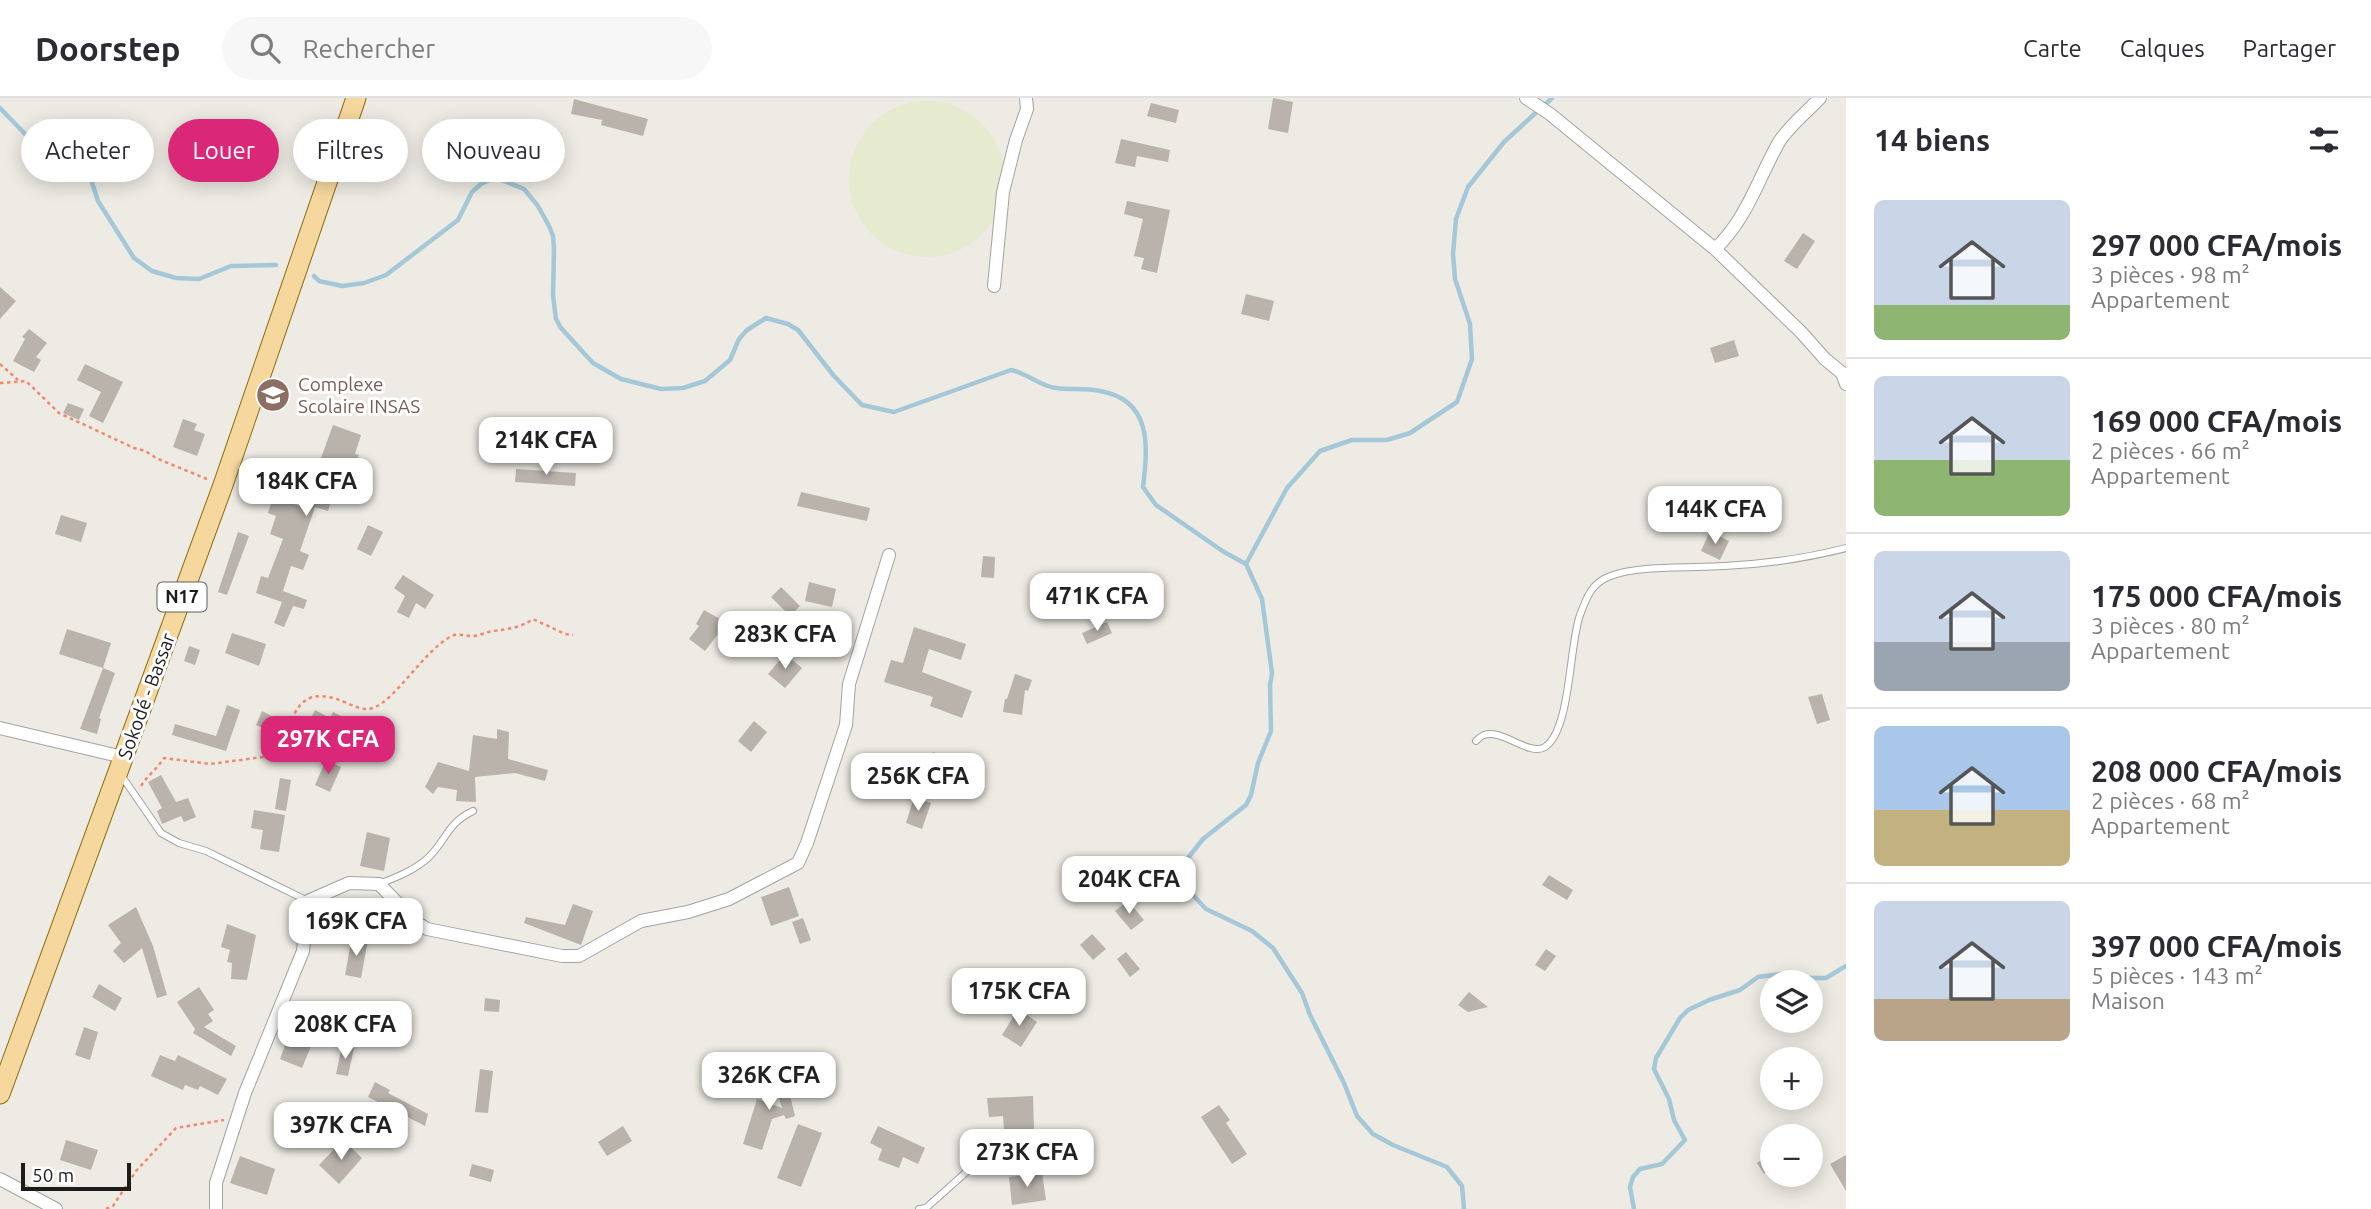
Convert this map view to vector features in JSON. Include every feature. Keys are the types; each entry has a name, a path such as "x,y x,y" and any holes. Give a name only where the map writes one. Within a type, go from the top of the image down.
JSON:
{"main road":[{"name":"Sokodé - Bassar","path":"0,1094 223,485 356,98"}],"street":[{"path":"994,286 1003,192 1027,109 1026,98"},
{"path":"1715,249 1731,234 1755,194 1781,140 1820,98"},
{"path":"1530,99 1715,249 1801,332 1825,359 1845,375"},
{"path":"216,1209 216,1183 237,1118 303,951 308,901 349,883 379,884 415,922 427,929 562,956 579,956 641,921 688,912 729,898 798,863 846,725 849,684 889,555"},
{"path":"0,728 121,764"},
{"path":"0,1179 56,1209"}],"lane":[{"path":"1476,741 1484,734 1494,734 1536,749 1545,747 1553,737 1564,712 1575,630 1588,593 1597,583 1634,571 1729,566 1846,548"},
{"path":"121,764 132,792 161,833 179,843 206,851 308,901"},
{"path":"379,884 408,873 430,856 444,835 461,817 473,811"},
{"path":"919,1209 926,1208 982,1158"}],"path":[{"path":"0,364 20,381"},
{"path":"0,383 26,381 59,413 134,449 145,451 158,459 223,485"},
{"path":"132,792 141,786 149,773 157,770 164,758 210,764 278,755 300,704 309,697 321,695 360,708 372,708 383,702 426,656 453,636 504,631 525,625 533,619 573,635"},
{"path":"106,1209 113,1206 136,1171 176,1128 237,1118"}],"green space":[{"path":"927,101 957,107 982,124 999,149 1005,179 999,209 982,234 957,251 927,257 897,251 872,234 855,209 849,179 855,149 872,124 897,107"}],"building":[{"path":"1273,98 1293,102 1288,133 1268,129"},
{"path":"574,99 648,119 643,136 601,125 602,120 571,114"},
{"path":"1151,103 1179,110 1176,123 1147,116"},
{"path":"1121,139 1170,150 1168,162 1137,156 1135,167 1115,163"},
{"path":"1127,201 1170,210 1157,273 1141,269 1144,258 1134,256 1143,219 1124,214"},
{"path":"1803,233 1815,241 1797,269 1784,261"},
{"path":"0,287 16,301 0,319"},
{"path":"1246,294 1274,301 1269,321 1241,314"},
{"path":"29,329 47,343 36,357 41,360 34,372 13,361 25,339 22,337"},
{"path":"1734,340 1739,356 1715,363 1710,348"},
{"path":"85,364 123,382 103,423 89,416 101,392 77,380"},
{"path":"68,403 84,409 79,420 63,413"},
{"path":"183,419 197,424 194,430 205,434 197,456 173,447"},
{"path":"333,425 361,435 355,454 359,455 350,480 343,477 339,487 335,485 328,511 315,507 300,551 309,555 303,570 291,566 283,591 307,600 304,609 293,606 284,627 274,623 282,602 256,593 261,576 268,578 283,539 270,534 276,516 268,513 273,497 303,507"},
{"path":"503,425 515,430 505,460 492,456"},
{"path":"516,469 576,473 575,486 515,482"},
{"path":"801,492 870,508 867,521 797,506"},
{"path":"61,515 87,523 81,542 55,534"},
{"path":"368,525 383,532 371,556 357,549"},
{"path":"1710,531 1729,541 1720,560 1701,551"},
{"path":"238,532 249,536 227,595 218,592"},
{"path":"983,556 995,557 994,578 981,577"},
{"path":"403,575 434,595 425,609 416,603 409,618 397,612 405,596 394,588"},
{"path":"809,582 836,589 832,607 805,601"},
{"path":"781,587 800,606 790,616 771,597"},
{"path":"704,610 720,619 726,614 740,629 730,639 721,630 705,651 689,639 699,626 696,624"},
{"path":"1107,622 1112,633 1087,644 1082,633"},
{"path":"914,627 966,644 961,660 929,649 922,672 972,691 962,718 930,706 933,697 884,682 891,660 903,663"},
{"path":"67,629 111,643 103,668 59,654"},
{"path":"232,633 266,644 259,666 225,653"},
{"path":"189,646 200,650 195,665 184,661"},
{"path":"785,654 802,668 785,688 768,674"},
{"path":"103,668 115,673 99,718 101,719 97,734 80,729"},
{"path":"1015,674 1032,680 1028,691 1025,690 1022,715 1003,712"},
{"path":"1822,694 1830,720 1817,724 1808,697"},
{"path":"227,705 240,710 226,751 172,735 175,724 216,736"},
{"path":"315,710 330,718 333,712 349,720 341,736 310,720"},
{"path":"262,711 287,724 277,744 263,738 267,730 256,725"},
{"path":"754,721 767,732 751,752 738,741"},
{"path":"497,729 509,732 508,759 548,770 545,781 515,773 475,777 476,802 456,801 457,790 438,787 433,794 425,787 438,762 469,771 473,735 497,739"},
{"path":"933,752 949,760 938,783 922,775"},
{"path":"326,760 341,767 330,792 315,785"},
{"path":"161,775 176,802 188,798 196,817 184,822 181,816 162,824 157,811 162,808 148,782"},
{"path":"280,778 291,780 286,811 275,809"},
{"path":"914,797 931,803 922,829 906,823"},
{"path":"254,810 285,815 279,852 260,849 263,830 251,828"},
{"path":"367,832 390,838 384,871 360,866"},
{"path":"1549,875 1573,890 1567,900 1542,885"},
{"path":"789,887 799,916 771,926 761,897"},
{"path":"1128,901 1144,920 1131,930 1115,911"},
{"path":"573,904 593,911 581,945 524,923 526,917 565,925"},
{"path":"136,907 153,946 167,995 157,998 142,948 124,963 113,951 121,943 108,925"},
{"path":"803,918 811,940 800,944 792,922"},
{"path":"227,924 256,935 247,980 231,979 232,963 227,962 230,950 221,947"},
{"path":"1092,934 1106,949 1093,960 1080,945"},
{"path":"352,937 368,940 361,978 345,975"},
{"path":"1546,949 1556,956 1545,971 1535,965"},
{"path":"1126,952 1140,969 1130,977 1117,959"},
{"path":"99,984 122,998 115,1011 92,997"},
{"path":"199,987 214,1010 208,1014 213,1021 204,1027 236,1046 231,1056 193,1033 195,1029 177,1002"},
{"path":"1469,992 1488,1007 1468,1012 1458,1005"},
{"path":"485,998 500,1000 499,1012 484,1011"},
{"path":"1018,1009 1037,1022 1021,1047 1002,1035"},
{"path":"84,1027 98,1032 90,1060 75,1055"},
{"path":"288,1037 311,1046 302,1068 280,1059"},
{"path":"342,1046 354,1048 348,1076 336,1074"},
{"path":"160,1055 175,1061 178,1055 227,1079 218,1095 200,1086 198,1090 185,1085 183,1090 151,1076"},
{"path":"783,1067 795,1116 786,1119 784,1115 772,1119 762,1150 743,1144 757,1099 782,1108 771,1071"},
{"path":"480,1069 493,1071 488,1113 475,1112"},
{"path":"375,1082 390,1090 388,1093 428,1114 425,1126 368,1097"},
{"path":"1033,1096 1034,1130 1004,1131 1003,1116 989,1117 987,1098"},
{"path":"1219,1105 1230,1120 1226,1123 1247,1154 1232,1164 1201,1117"},
{"path":"798,1124 822,1133 801,1187 777,1178"},
{"path":"623,1126 632,1141 607,1156 598,1142"},
{"path":"878,1126 925,1148 918,1164 903,1157 899,1168 878,1160 882,1149 870,1143"},
{"path":"66,1140 98,1150 91,1170 60,1160"},
{"path":"343,1140 362,1158 339,1184 319,1165"},
{"path":"1846,1155 1846,1191 1830,1164"},
{"path":"240,1156 275,1169 267,1195 230,1183"},
{"path":"472,1164 494,1170 491,1182 469,1176"},
{"path":"1042,1173 1046,1200 1012,1205 1009,1177"}],"waterway":[{"path":"1246,564 1287,488 1320,451 1352,440 1387,440 1410,433 1457,402 1472,359 1470,324 1455,279 1453,254 1456,219 1468,187 1504,142 1552,98"},
{"path":"0,108 25,134 59,145 80,158 87,167 98,201 134,258 152,271 176,278 199,279 231,266 276,265"},
{"path":"314,276 319,281 342,286 364,283 386,275 458,220 472,192 481,184 491,179 502,180 524,189 538,206 553,236 553,296 556,319 561,328 593,363 621,379 661,389 683,388 705,381 730,360 739,339 747,330 766,318 788,324 798,330 834,376 862,405 894,412 1011,370 1050,387 1100,391 1117,396 1129,404 1143,427 1146,456 1143,487 1156,505 1246,564 1262,599 1272,673 1271,731 1258,763 1251,795 1246,805 1203,839 1188,858 1185,868 1189,891 1206,909 1252,931 1273,948 1302,993 1357,1116 1373,1134 1447,1167 1462,1186 1464,1209"},
{"path":"1634,1209 1630,1187 1633,1177 1640,1169 1662,1164 1685,1140 1654,1069 1656,1058 1680,1018 1688,1010 1740,990 1758,977 1781,974 1826,978 1846,966"}],"place":[{"name":"Complexe Scolaire INSAS","path":"273,395"}]}
